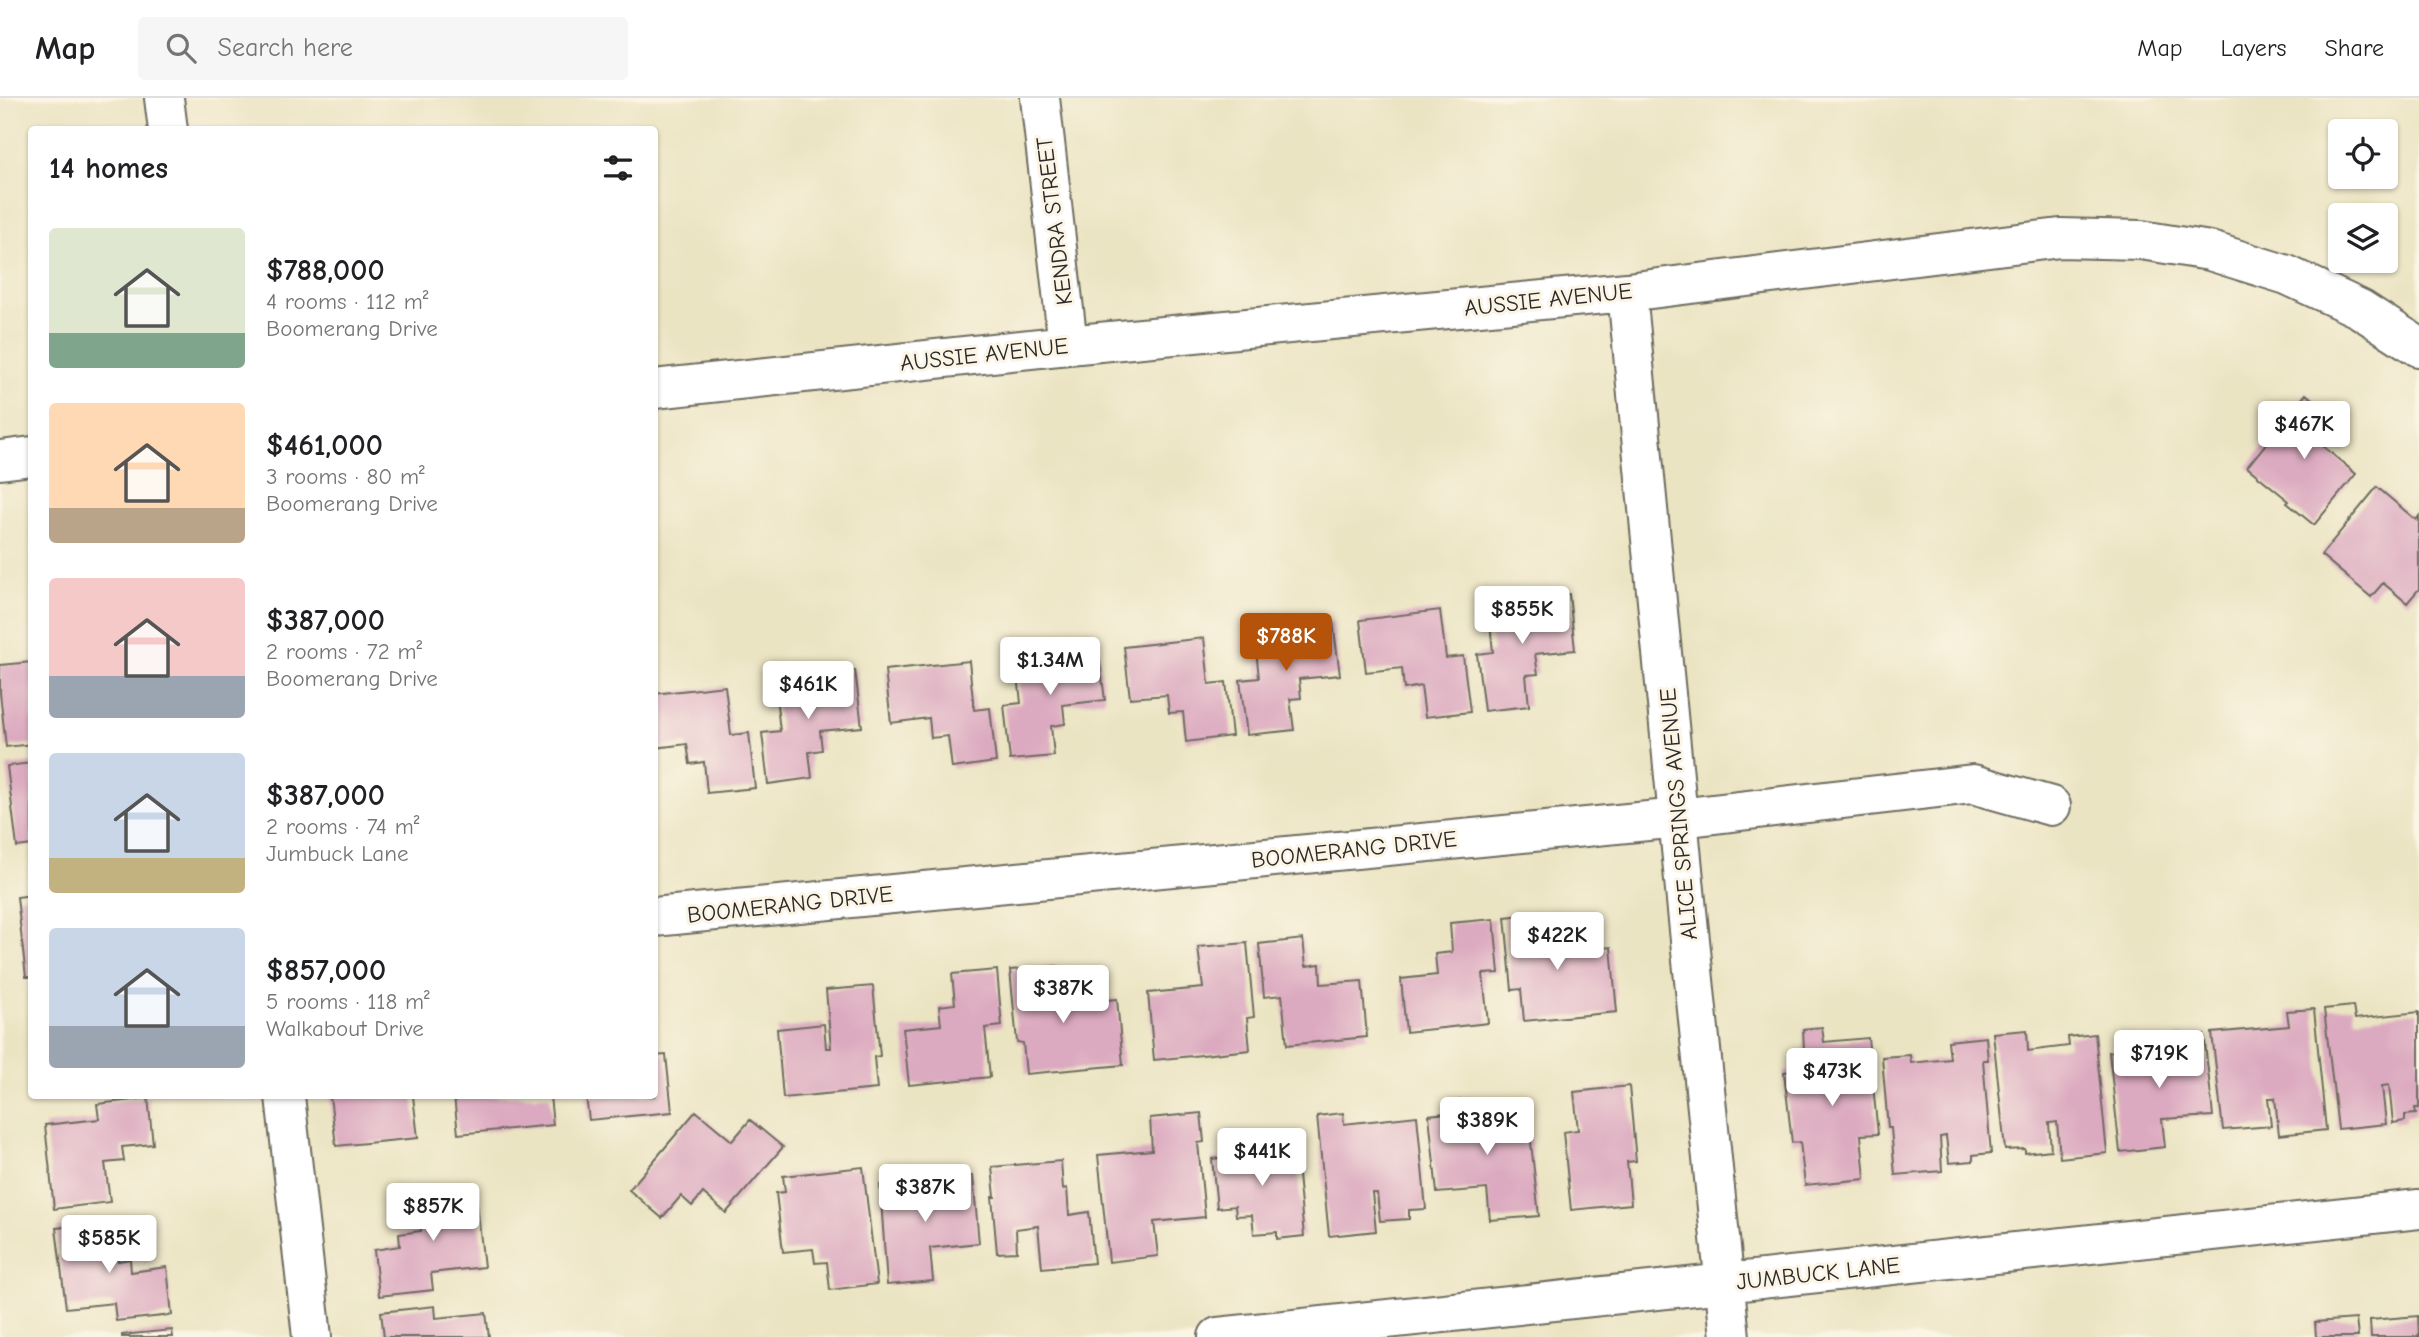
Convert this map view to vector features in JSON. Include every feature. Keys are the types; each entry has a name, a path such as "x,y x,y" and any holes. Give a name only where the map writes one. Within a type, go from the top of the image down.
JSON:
{"street":[{"path":"164,98 168,126"},
{"name":"KENDRA STREET","path":"1040,98 1068,345"},
{"name":"AUSSIE AVENUE","path":"658,389 1068,345 1627,292 2060,238 2141,240 2210,251 2287,275 2360,309 2419,347"},
{"name":"ALICE SPRINGS AVENUE","path":"1627,292 1730,1337"},
{"path":"0,460 28,456"},
{"name":"BOOMERANG DRIVE","path":"658,917 1679,818 1973,784 2051,806"},
{"path":"285,1099 312,1337"},
{"name":"JUMBUCK LANE","path":"1218,1337 2419,1209"}],"building":[{"path":"2306,394 2343,424 2324,447 2356,474 2314,525 2247,467"},
{"path":"2377,487 2416,520 2419,516 2419,589 2407,603 2383,583 2371,597 2321,555"},
{"path":"1569,594 1575,650 1535,654 1538,674 1526,675 1529,706 1484,711 1477,654 1493,652 1488,603"},
{"path":"1440,610 1446,658 1463,656 1470,712 1425,717 1421,686 1404,689 1402,668 1366,672 1360,620"},
{"path":"1333,622 1340,675 1299,679 1301,698 1290,699 1294,730 1247,735 1240,680 1259,678 1254,631"},
{"path":"1204,638 1209,684 1226,682 1232,736 1186,742 1183,712 1169,713 1167,695 1130,698 1124,647"},
{"path":"1098,647 1105,700 1063,705 1065,724 1051,726 1054,756 1010,760 1004,705 1021,703 1016,656"},
{"path":"969,661 974,710 990,708 996,762 952,768 948,736 931,738 929,718 891,723 885,670"},
{"path":"28,662 28,744 6,747 0,665"},
{"path":"855,670 862,727 820,731 822,750 809,752 812,778 768,784 762,733 780,731 774,679"},
{"path":"725,686 731,735 749,733 755,788 707,793 704,762 690,764 687,744 658,748 658,694"},
{"path":"28,763 28,846 17,847 7,766"},
{"path":"28,896 28,977 26,977 17,897"},
{"path":"1552,912 1556,952 1562,951 1561,944 1585,942 1585,950 1611,947 1617,1012 1524,1021 1521,989 1512,990 1505,917"},
{"path":"1494,919 1499,973 1483,974 1488,1023 1406,1032 1401,979 1437,975 1435,954 1452,952 1450,923"},
{"path":"1303,939 1306,966 1320,964 1321,984 1362,981 1367,1037 1287,1045 1282,995 1264,997 1259,944"},
{"path":"1247,943 1254,1017 1247,1018 1250,1050 1154,1060 1148,993 1203,988 1198,947"},
{"path":"1057,966 1061,1004 1066,1004 1065,998 1087,996 1087,1002 1117,999 1123,1065 1026,1074 1023,1043 1017,1042 1010,970"},
{"path":"997,970 1002,1026 985,1028 990,1077 909,1085 903,1029 941,1025 939,1006 955,1004 952,974"},
{"path":"873,986 880,1056 874,1057 877,1089 783,1098 777,1029 824,1024 826,1048 831,1048 826,990"},
{"path":"2353,1006 2355,1019 2419,1012 2419,1108 2415,1108 2416,1114 2405,1115 2405,1121 2393,1123 2389,1085 2382,1086 2386,1124 2338,1129 2324,1009"},
{"path":"2314,1009 2326,1130 2279,1135 2275,1098 2268,1098 2271,1126 2223,1130 2212,1033 2289,1026 2287,1011"},
{"path":"1822,1027 1824,1042 1868,1038 1878,1134 1861,1135 1865,1179 1805,1185 1800,1142 1792,1143 1784,1072 1805,1070 1803,1029"},
{"path":"2027,1030 2028,1051 2069,1046 2068,1037 2095,1034 2107,1153 2060,1158 2057,1122 2049,1123 2051,1150 2025,1153 2025,1149 2005,1150 1993,1033"},
{"path":"2204,1034 2213,1116 2162,1119 2165,1147 2120,1152 2109,1052 2177,1045 2177,1037"},
{"path":"1986,1037 1988,1060 1983,1060 1991,1153 1973,1155 1973,1161 1949,1163 1946,1136 1940,1137 1942,1171 1895,1175 1882,1057 1910,1055 1911,1063 1950,1059 1948,1041"},
{"path":"666,1055 672,1112 589,1120 586,1099 658,1099 658,1056"},
{"path":"1629,1086 1636,1161 1627,1162 1631,1204 1571,1210 1563,1132 1578,1130 1574,1092"},
{"path":"148,1099 153,1144 122,1147 124,1161 105,1163 110,1202 54,1209 45,1125 99,1119 97,1104"},
{"path":"330,1099 413,1099 418,1138 336,1146"},
{"path":"454,1099 550,1099 553,1125 458,1134"},
{"path":"1474,1099 1475,1111 1527,1106 1539,1216 1490,1220 1487,1189 1437,1193 1429,1115 1456,1112 1455,1101"},
{"path":"696,1111 732,1141 750,1120 783,1147 726,1213 703,1193 692,1206 681,1196 662,1218 629,1190"},
{"path":"1201,1113 1204,1142 1198,1143 1205,1217 1154,1222 1158,1256 1109,1262 1098,1155 1152,1150 1150,1118"},
{"path":"1343,1113 1344,1124 1417,1116 1426,1209 1409,1210 1409,1219 1380,1221 1377,1193 1372,1193 1376,1231 1329,1236 1317,1116"},
{"path":"1293,1141 1304,1236 1277,1239 1277,1232 1254,1234 1252,1215 1236,1216 1235,1206 1217,1208 1212,1159 1237,1156 1236,1147"},
{"path":"1061,1161 1063,1189 1067,1188 1069,1215 1089,1212 1094,1263 1042,1268 1038,1226 1016,1229 1017,1252 997,1253 992,1167"},
{"path":"863,1167 877,1284 830,1290 827,1262 815,1263 813,1249 783,1252 776,1193 785,1192 783,1176"},
{"path":"973,1176 979,1243 930,1248 933,1281 887,1285 880,1185"},
{"path":"475,1186 484,1267 431,1273 433,1290 379,1296 374,1250 400,1246 399,1234 421,1231 417,1193"},
{"path":"113,1222 118,1261 130,1259 131,1272 167,1267 172,1315 116,1321 114,1303 66,1308 56,1228"},
{"path":"435,1306 436,1318 486,1313 489,1337 384,1337 381,1312"},
{"path":"2418,1316 2419,1337 2371,1337 2370,1320"},
{"path":"2356,1319 2358,1337 2316,1337 2315,1322"},
{"path":"172,1330 173,1337 122,1337 122,1335"}]}
